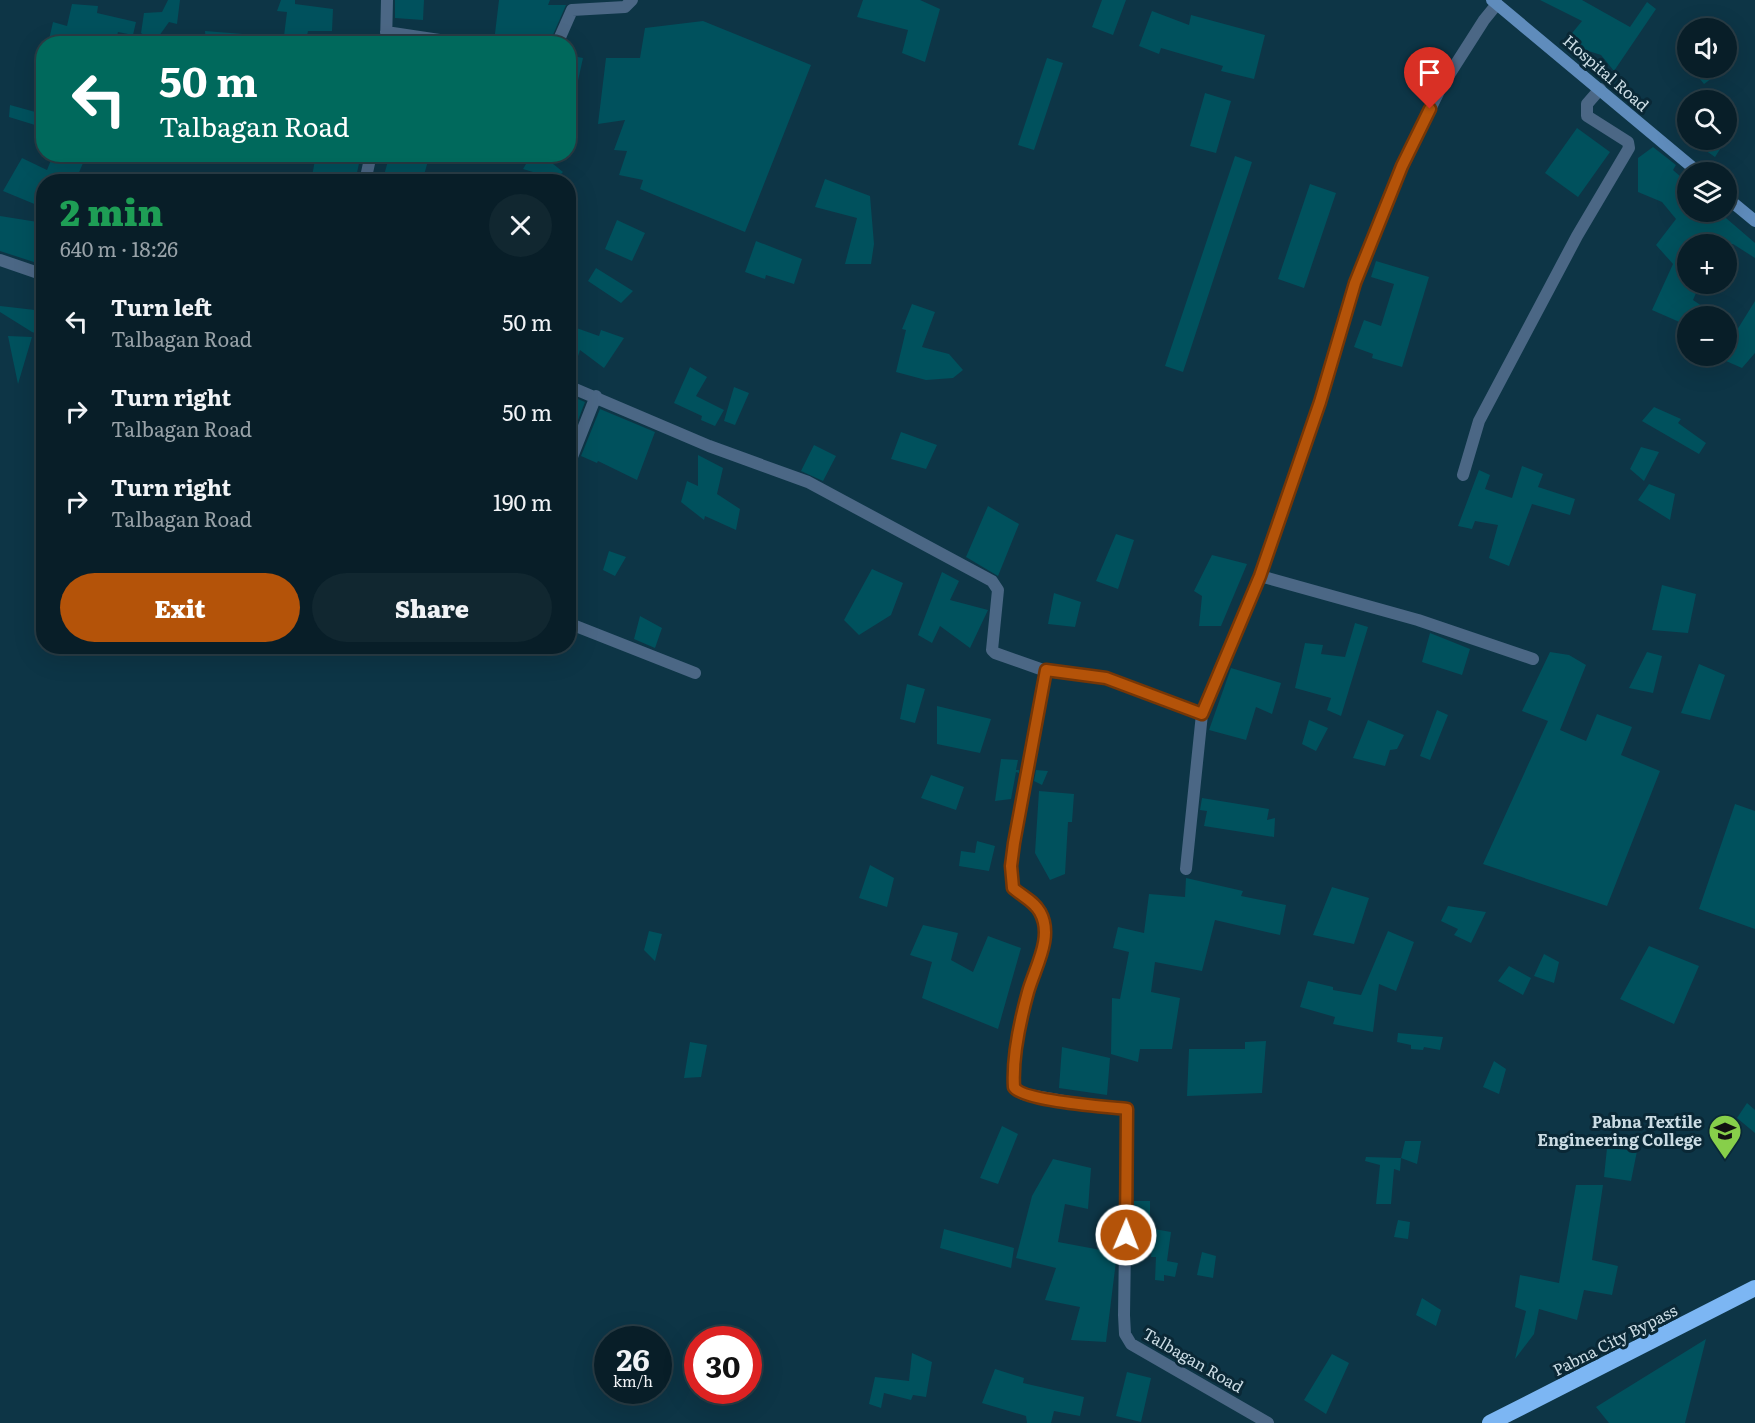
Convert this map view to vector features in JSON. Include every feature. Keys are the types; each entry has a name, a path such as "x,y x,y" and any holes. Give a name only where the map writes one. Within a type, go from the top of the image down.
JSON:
{"highway":[{"name":"Pabna City Bypass","path":"1490,1423 1755,1288"}],"main road":[{"name":"Hospital Road","path":"1495,2 1686,162"},
{"path":"1737,206 1755,221"}],"street":[{"path":"386,36 387,0"},
{"path":"561,36 572,10 625,7 632,0"},
{"path":"1186,869 1202,714 1260,576 1320,402 1355,283 1402,166 1440,89 1495,2"},
{"path":"1463,476 1479,421 1577,236 1629,148 1628,142 1587,116 1587,104 1600,89"},
{"path":"0,261 36,272"},
{"path":"576,389 709,446 808,482 992,581 998,590 992,650 995,653 1046,670 1106,678 1202,714"},
{"path":"576,447 596,396"},
{"path":"1260,576 1418,620 1533,659"},
{"path":"576,626 695,673"},
{"name":"Talbagan Road","path":"1046,670 1021,797 1011,866 1013,888 1040,911 1045,925 1044,943 1028,991 1016,1050 1014,1087 1023,1094 1127,1109 1124,1315 1127,1339 1131,1344 1268,1423"}],"shaded area":[{"path":"0,0 1755,0 1755,1423 0,1423"}],"building":[{"path":"168,0 180,0 177,24 169,22 159,36 145,36 141,33 144,13 162,12"},
{"path":"281,0 295,0 295,4 333,9 332,31 308,31 307,36 284,36 287,12 277,11"},
{"path":"395,0 424,0 423,20 395,18"},
{"path":"499,0 550,0 548,5 566,5 552,36 495,36"},
{"path":"863,0 920,0 940,9 925,62 902,53 908,30 857,17"},
{"path":"1102,0 1126,0 1113,35 1092,27"},
{"path":"1540,0 1582,0 1630,27 1647,2 1656,9 1614,71 1601,55 1564,43 1582,21"},
{"path":"72,4 98,6 97,13 136,22 133,35 118,32 117,36 50,36 53,22 67,26"},
{"path":"1152,11 1189,25 1191,15 1265,35 1254,79 1221,71 1223,66 1161,48 1159,54 1139,46"},
{"path":"703,21 811,65 745,232 640,189 643,180 619,175 627,151 614,150 625,120 598,124 606,58 640,58 645,28"},
{"path":"205,31 243,34 243,36 205,36"},
{"path":"576,57 583,58 576,90"},
{"path":"1047,58 1063,63 1034,150 1018,145"},
{"path":"1699,78 1712,78 1704,84"},
{"path":"1205,93 1231,101 1216,153 1190,146"},
{"path":"10,105 36,112 36,122 35,125 9,117"},
{"path":"1577,128 1610,152 1578,197 1545,173"},
{"path":"1653,147 1676,165 1673,170 1677,173 1677,222 1731,222 1755,243 1755,258 1737,247 1737,234 1677,234 1677,294 1696,294 1693,300 1702,306 1677,306 1677,321 1652,310 1673,264 1656,245 1676,219 1662,202 1638,192 1638,158"},
{"path":"1705,150 1720,150 1715,157"},
{"path":"1235,156 1252,162 1183,372 1165,366"},
{"path":"22,158 47,170 50,162 83,163 78,174 36,174 36,205 3,191"},
{"path":"315,162 359,162 357,174 312,174"},
{"path":"388,162 428,162 424,174 384,174"},
{"path":"527,162 551,162 563,172 561,174 540,174 523,169"},
{"path":"825,179 870,196 874,244 871,264 845,264 857,218 815,207"},
{"path":"1310,184 1336,193 1304,288 1278,279"},
{"path":"0,216 36,222 36,263 0,251"},
{"path":"617,220 645,233 632,261 605,249"},
{"path":"756,241 802,259 794,284 766,275 765,279 745,272"},
{"path":"1376,261 1429,277 1402,367 1372,358 1373,354 1354,347 1364,320 1381,326 1394,284 1371,277"},
{"path":"596,268 633,291 621,303 588,281"},
{"path":"1755,301 1755,353 1742,368 1737,366 1737,330"},
{"path":"912,304 935,312 922,347 949,354 963,370 953,378 926,380 896,372 906,330 902,329"},
{"path":"0,306 36,310 36,333 32,332 0,312"},
{"path":"576,328 599,336 601,330 624,338 604,368 580,350 576,362"},
{"path":"8,336 32,337 18,384"},
{"path":"690,367 707,377 696,396 724,410 715,426 701,420 702,416 674,403"},
{"path":"734,387 749,393 735,425 724,421"},
{"path":"576,398 585,402 576,425"},
{"path":"1654,407 1681,419 1678,423 1706,443 1699,454 1642,421"},
{"path":"600,409 655,432 637,480 598,461 597,463 581,456"},
{"path":"901,432 937,445 926,469 891,459"},
{"path":"814,445 836,456 823,481 801,471"},
{"path":"1641,447 1659,452 1644,481 1630,469"},
{"path":"698,455 723,468 717,494 740,509 736,530 705,516 704,520 681,502 687,481 698,486"},
{"path":"1522,466 1543,474 1538,487 1575,499 1570,515 1532,504 1509,566 1489,558 1498,525 1475,521 1472,529 1458,526 1479,470 1490,475 1485,489 1512,498"},
{"path":"1649,484 1675,494 1670,520 1638,500"},
{"path":"988,506 1019,524 998,576 966,557"},
{"path":"1116,534 1134,540 1118,589 1096,581"},
{"path":"609,551 626,557 615,576 603,570"},
{"path":"1212,555 1247,564 1221,626 1199,626 1202,596 1194,591"},
{"path":"872,569 903,583 891,615 859,635 844,620"},
{"path":"942,572 959,581 950,600 988,610 970,648 940,626 932,643 918,635"},
{"path":"1662,585 1696,594 1688,633 1652,630"},
{"path":"1054,593 1081,602 1075,627 1048,624"},
{"path":"640,616 662,628 655,648 634,639"},
{"path":"1355,623 1368,627 1341,716 1327,710 1331,698 1295,688 1305,643 1323,645 1321,654 1345,657"},
{"path":"1430,633 1470,649 1462,675 1422,662"},
{"path":"1550,652 1569,655 1586,665 1560,730 1586,741 1597,714 1632,727 1621,755 1660,771 1607,906 1483,864 1548,721 1522,711"},
{"path":"1647,652 1662,656 1653,693 1629,688"},
{"path":"1699,664 1725,675 1710,720 1681,713"},
{"path":"1231,668 1281,683 1272,714 1256,707 1246,740 1209,730"},
{"path":"907,684 925,689 915,723 900,719"},
{"path":"937,706 991,719 980,753 937,744"},
{"path":"1437,710 1448,715 1430,760 1420,756"},
{"path":"1309,720 1328,728 1316,751 1302,744"},
{"path":"1368,720 1404,735 1397,749 1390,750 1385,766 1353,758"},
{"path":"1001,759 1018,760 1016,770 1019,770 1019,773 1016,772 1011,799 995,801"},
{"path":"1036,770 1048,771 1042,785 1034,781"},
{"path":"931,775 964,787 956,810 921,798"},
{"path":"1039,791 1074,794 1072,822 1068,822 1065,874 1050,880 1035,853"},
{"path":"1202,798 1269,809 1267,820 1275,818 1274,837 1204,826 1207,811 1200,810"},
{"path":"1735,804 1755,811 1755,929 1699,909"},
{"path":"977,841 995,846 989,871 959,866 961,851 975,853"},
{"path":"870,865 894,878 887,907 859,898"},
{"path":"1186,878 1243,891 1241,896 1286,905 1280,935 1215,920 1202,971 1155,962 1151,992 1180,998 1172,1049 1140,1049 1138,1062 1111,1054 1112,998 1120,999 1129,952 1113,948 1118,927 1144,933 1149,894 1185,897"},
{"path":"1332,887 1369,898 1354,944 1313,935"},
{"path":"1448,906 1486,912 1471,943 1454,935 1458,929 1441,921"},
{"path":"923,925 958,933 951,960 973,972 988,936 1021,948 998,1029 922,998 932,962 910,955"},
{"path":"649,931 662,934 655,961 644,950"},
{"path":"1388,931 1414,942 1396,991 1379,984 1373,1032 1333,1024 1335,1017 1300,1007 1308,981 1333,987 1333,990 1361,995"},
{"path":"1649,946 1699,966 1674,1024 1620,999"},
{"path":"1544,954 1559,962 1554,983 1534,976"},
{"path":"1509,966 1531,978 1523,995 1498,981"},
{"path":"1398,1033 1443,1037 1440,1050 1424,1047 1423,1050 1411,1049 1411,1045 1397,1042"},
{"path":"1266,1041 1262,1093 1187,1096 1189,1049 1245,1049 1245,1042"},
{"path":"690,1042 707,1045 701,1077 684,1078"},
{"path":"1062,1047 1110,1058 1107,1095 1059,1088"},
{"path":"1494,1061 1506,1069 1499,1094 1483,1087"},
{"path":"1747,1103 1755,1110 1755,1133 1737,1118"},
{"path":"1002,1126 1018,1134 998,1184 980,1178"},
{"path":"1405,1141 1421,1141 1417,1164 1401,1158"},
{"path":"1607,1148 1637,1151 1631,1181 1604,1177"},
{"path":"1366,1157 1401,1158 1400,1171 1394,1169 1391,1204 1376,1204 1380,1165 1365,1161"},
{"path":"1053,1159 1091,1168 1088,1209 1065,1204 1058,1242 1117,1253 1106,1342 1071,1340 1080,1307 1045,1300 1056,1268 1016,1258 1032,1196"},
{"path":"1576,1185 1603,1185 1592,1260 1618,1266 1612,1295 1584,1290 1577,1320 1539,1309 1534,1334 1515,1359 1526,1311 1515,1307 1520,1275 1559,1283"},
{"path":"1134,1201 1150,1201 1150,1224 1134,1224"},
{"path":"1398,1220 1410,1222 1408,1239 1394,1237"},
{"path":"944,1229 1014,1248 1011,1268 940,1248"},
{"path":"1154,1229 1171,1232 1167,1261 1178,1263 1175,1277 1164,1275 1164,1281 1155,1280 1156,1257 1151,1257"},
{"path":"1202,1252 1216,1256 1213,1278 1197,1275"},
{"path":"1422,1298 1441,1310 1436,1326 1416,1315"},
{"path":"1706,1339 1685,1423 1609,1423 1596,1407"},
{"path":"912,1353 932,1362 926,1397 913,1395 911,1400 884,1393 881,1408 869,1404 875,1377 909,1381"},
{"path":"1332,1354 1349,1363 1326,1414 1304,1400"},
{"path":"995,1369 1024,1378 1023,1383 1084,1397 1080,1416 1054,1411 1051,1423 1027,1423 1026,1416 982,1403"},
{"path":"1127,1372 1151,1378 1141,1422 1116,1416"}],"place":[{"name":"Pabna Textile Engineering College","path":"1725,1160"}],"route":[{"path":"1126,1235 1127,1109 1023,1094 1016,1091 1014,1087 1016,1050 1028,991 1044,943 1045,925 1040,911 1013,888 1011,866 1021,797 1034,742 1046,670 1106,678 1202,714 1260,576 1320,402 1355,283 1402,166 1430,109"}]}
